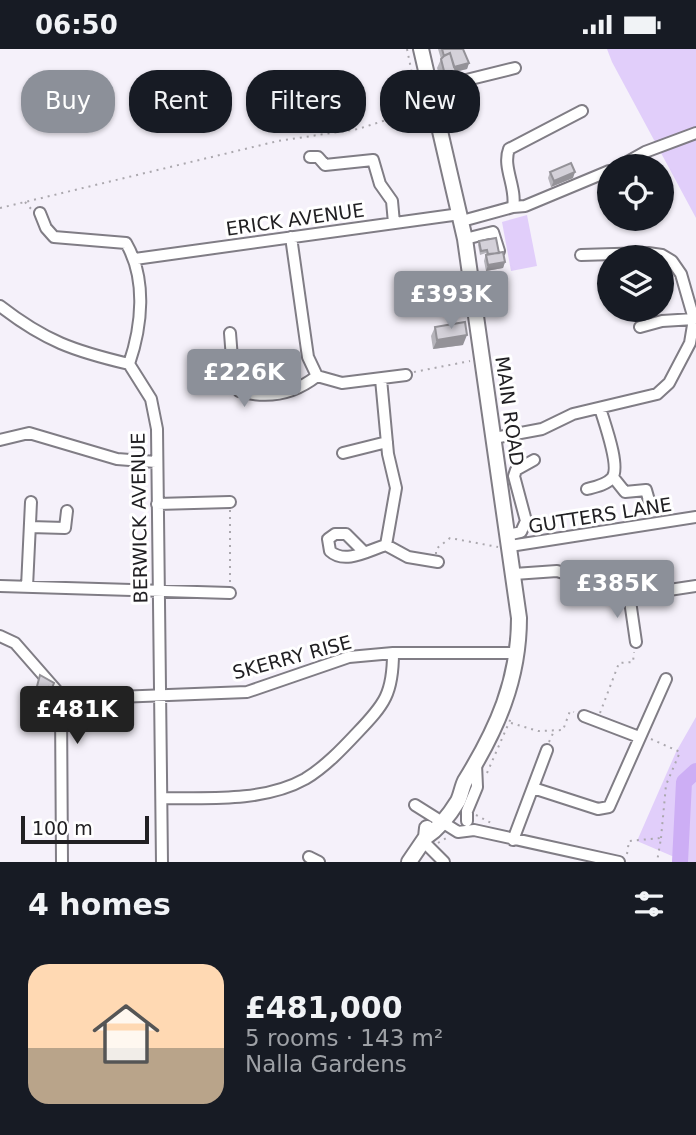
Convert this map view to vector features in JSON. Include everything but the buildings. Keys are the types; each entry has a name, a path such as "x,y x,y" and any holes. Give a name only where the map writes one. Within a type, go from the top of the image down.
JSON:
{"main road":[{"name":"MAIN ROAD","path":"421,49 426,70"},
{"name":"MAIN ROAD","path":"409,862 424,839 459,799 463,784 482,768 506,705 518,653 519,618 514,574 465,239 461,217 434,133"}],"street":[{"path":"480,77 515,68"},
{"path":"513,207 514,190 507,161 509,149 582,111"},
{"path":"642,154 696,132"},
{"path":"310,157 318,157 325,165 373,160 380,184 391,201 394,223"},
{"name":"ERICK AVENUE","path":"135,259 394,223 461,217 525,206 597,177"},
{"path":"0,306 34,332 77,351 129,364 138,338 140,311 135,259 126,243 54,237 46,228 40,212"},
{"path":"465,239 493,232 499,251"},
{"path":"291,237 308,357 317,376 342,383 407,375"},
{"path":"494,438 541,429 573,414 650,396 663,390 693,345 694,319 679,269 667,257 648,253 581,255"},
{"path":"640,327 662,321 694,319"},
{"path":"230,333 234,384 239,391 260,395 285,393 302,387 317,376"},
{"name":"BERWICK AVENUE","path":"129,364 151,398 157,429 162,862"},
{"path":"382,379 387,442 396,488 386,545"},
{"path":"600,408 615,463 613,477 625,492 646,490 650,504"},
{"path":"0,440 29,433 117,459 156,461"},
{"path":"343,453 387,442"},
{"path":"509,541 520,533 526,521 514,476 516,470 534,460"},
{"path":"587,489 613,477"},
{"path":"27,587 31,502"},
{"path":"157,504 230,502"},
{"path":"30,527 65,528 67,511"},
{"name":"GUTTERS LANE","path":"509,541 696,517"},
{"path":"364,552 386,545 408,557 437,562"},
{"path":"514,574 557,571 629,594 696,586"},
{"path":"0,586 158,593 230,593"},
{"path":"629,594 636,642"},
{"path":"0,636 15,643 64,699 61,706 62,862"},
{"path":"162,799 246,795 292,785 310,775 351,740 383,703 391,688 393,653"},
{"name":"SKERRY RISE","path":"64,699 247,692 349,657 393,653 518,653"},
{"path":"533,788 606,809 611,804 666,679"},
{"path":"584,716 639,737"},
{"path":"513,840 547,750"},
{"path":"471,825 467,811 482,768"},
{"path":"415,805 442,817 513,840 619,862"},
{"path":"424,839 444,862"}],"path":[{"path":"407,49 414,70"},
{"path":"0,208 278,141 358,129 380,123"},
{"path":"407,375 418,369 483,359"},
{"path":"230,502 230,593"},
{"path":"437,562 436,549 450,538 497,547 509,541"},
{"path":"597,721 619,663 633,662 636,642"},
{"path":"510,722 538,731 563,730 570,711 584,716"},
{"path":"482,768 510,722 513,712"},
{"path":"547,750 554,730"},
{"path":"639,737 680,749 666,785 666,808 657,862"},
{"path":"473,810 471,813 494,825"},
{"path":"625,862 629,841 661,838"}],"shaded area":[{"path":"607,49 696,49 696,218 674,177 674,154 662,154"},
{"path":"527,215 537,266 511,271 502,222"},
{"path":"696,717 696,862 686,862 637,841 676,752"}],"waterway":[{"path":"680,862 684,782 696,771"}]}
